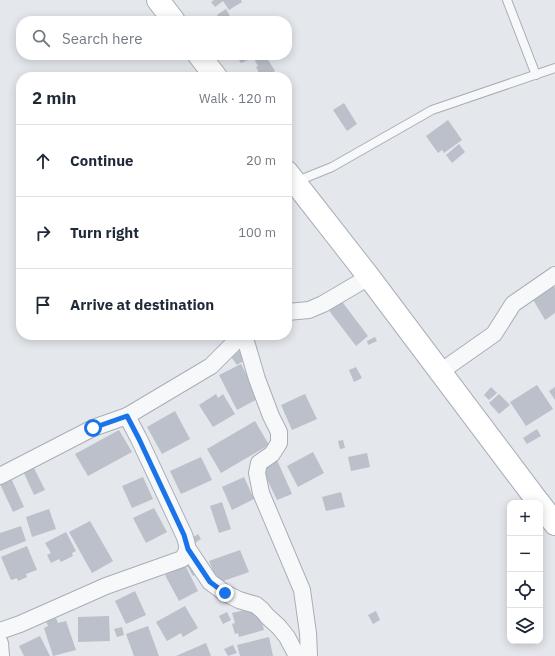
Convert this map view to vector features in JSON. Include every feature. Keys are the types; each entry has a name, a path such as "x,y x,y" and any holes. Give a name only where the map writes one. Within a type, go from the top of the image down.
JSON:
{"main road":[{"path":"158,0 170,16"},
{"path":"203,60 212,72"},
{"path":"292,178 369,277 538,500"},
{"path":"543,507 555,524"}],"street":[{"path":"440,372 494,334 513,304 555,275"},
{"path":"292,312 309,310 369,277"},
{"path":"0,476 93,428 127,416 211,366 238,340"},
{"path":"245,340 271,416 279,432 279,443 272,454 259,463 257,473 261,493 302,590 308,633 309,656"},
{"path":"127,416 184,535 188,549 210,582 239,600 256,605 262,610 287,637 297,656"},
{"path":"0,631 20,624 106,586 182,559 187,554 188,549"},
{"path":"0,643 1,656"}],"lane":[{"path":"507,0 536,75"},
{"path":"292,177 332,167 432,110 555,68"}],"building":[{"path":"214,0 241,0 242,2 229,10 223,1 215,7 211,2"},
{"path":"226,9 230,16 218,16"},
{"path":"239,60 246,61 241,63"},
{"path":"255,60 268,60 275,71 258,72 256,67 258,66"},
{"path":"344,103 357,124 347,131 333,110"},
{"path":"448,120 462,140 444,153 442,150 438,153 426,136"},
{"path":"459,144 465,152 452,163 446,155"},
{"path":"552,283 555,288 555,313 545,320 531,296"},
{"path":"340,299 368,336 356,346 327,308"},
{"path":"375,337 377,341 368,345 367,341"},
{"path":"242,349 248,358 237,365 231,357"},
{"path":"241,364 259,398 237,410 219,375"},
{"path":"356,367 362,378 354,382 349,370"},
{"path":"537,385 553,409 526,426 510,402"},
{"path":"491,387 497,393 489,400 484,395"},
{"path":"555,387 555,400 549,391"},
{"path":"216,394 218,398 223,394 235,414 213,427 199,405"},
{"path":"305,394 317,419 292,430 281,405"},
{"path":"499,394 510,405 499,414 489,403"},
{"path":"175,411 190,439 162,454 147,427"},
{"path":"255,421 269,445 221,473 207,449"},
{"path":"537,429 541,436 527,444 523,438"},
{"path":"119,430 132,452 88,476 75,454"},
{"path":"343,440 345,448 340,449 338,441"},
{"path":"313,452 324,473 298,487 287,466"},
{"path":"367,453 370,467 351,471 348,457"},
{"path":"201,457 212,480 181,494 170,471"},
{"path":"277,460 292,494 277,500 261,467"},
{"path":"33,466 45,490 34,495 23,471"},
{"path":"143,477 153,499 132,508 122,486"},
{"path":"244,477 254,499 232,510 222,487"},
{"path":"11,478 24,507 13,512 0,484"},
{"path":"341,492 345,507 326,511 322,497"},
{"path":"222,502 231,529 219,533 210,506"},
{"path":"154,508 167,532 146,543 133,518"},
{"path":"49,509 56,529 32,537 26,517"},
{"path":"90,521 113,561 92,573 69,532"},
{"path":"21,526 26,541 0,551 0,533"},
{"path":"66,532 76,551 72,553 73,556 61,562 59,559 51,563 47,555 51,553 45,543"},
{"path":"198,534 201,539 195,543 192,538"},
{"path":"27,546 37,570 26,574 27,577 18,581 17,578 11,580 1,557"},
{"path":"240,550 249,572 218,583 209,561"},
{"path":"190,561 197,574 193,576 186,564"},
{"path":"185,565 198,591 179,601 165,575"},
{"path":"135,591 146,615 126,624 115,601"},
{"path":"185,606 198,628 183,637 181,633 167,641 156,622"},
{"path":"258,607 264,630 239,637 238,633 235,634 232,624 235,623 232,613"},
{"path":"376,611 380,620 373,624 368,615"},
{"path":"227,612 231,620 223,624 219,616"},
{"path":"109,616 110,641 78,642 78,617"},
{"path":"56,618 58,623 66,621 76,650 53,656 44,628 48,626 46,621"},
{"path":"148,626 159,656 134,656 126,634"},
{"path":"122,627 124,635 117,637 114,629"},
{"path":"40,636 50,656 24,656 19,646"},
{"path":"269,637 273,656 240,656 237,645"},
{"path":"206,643 211,656 176,656"},
{"path":"233,645 237,653 228,656 224,649"}],"route":[{"path":"93,428 127,416 184,535 188,544 188,549 210,582 225,593"}]}
